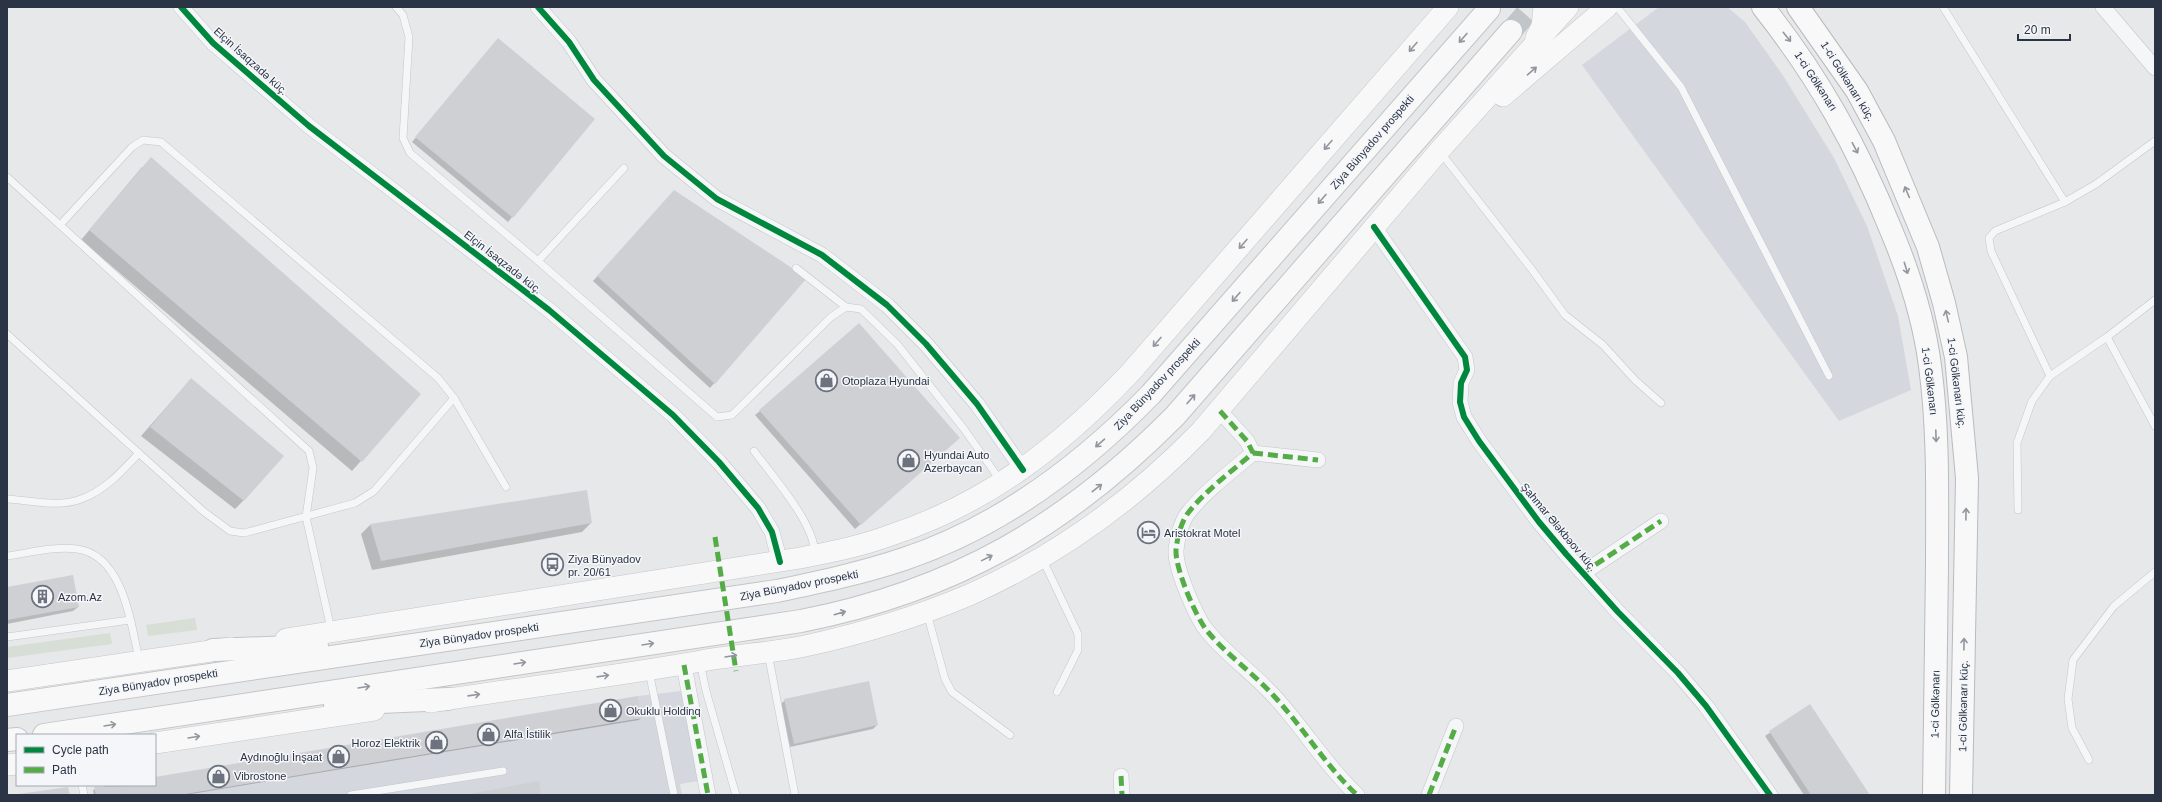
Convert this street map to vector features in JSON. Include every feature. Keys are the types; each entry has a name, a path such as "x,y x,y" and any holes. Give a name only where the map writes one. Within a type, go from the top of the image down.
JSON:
{"main road":[{"path":"1532,46 1542,26 1544,7"},
{"path":"156,743 803,646 882,625 968,595 1042,558 1092,526 1133,495 1168,464 1220,411 1374,227 1532,46 1568,7"},
{"path":"1440,151 1607,7"},
{"name":"1-ci Gölkənarı","path":"1763,7 1792,44 1816,81 1859,154 1903,259 1918,309 1930,364 1935,412 1938,478 1934,795"},
{"name":"1-ci Gölkənarı küç.","path":"1798,7 1857,91 1887,149 1928,247 1956,357 1967,478 1961,795"},
{"name":"Ziya Bünyadov prospekti","path":"7,682 780,562 859,546 892,535 954,510 1002,484 1022,470 1071,432 1102,403 1130,373 1447,8"},
{"name":"Ziya Bünyadov prospekti","path":"7,705 777,591 864,571 904,559 954,540 980,527 1041,490 1096,447 1151,394 1489,9"},
{"path":"803,646 899,607 963,570 1011,546 1060,515 1142,450 1175,416 1511,31"},
{"path":"777,591 849,566 923,533 961,512 1002,484"},
{"path":"51,734 801,621 836,614 907,592 963,570"},
{"path":"213,650 436,641"},
{"path":"226,708 448,699"}],"street":[{"name":"Elçin İsaqzadə küç.","path":"181,7 213,44 310,126 549,310 673,415 718,462 758,508 772,532 780,562"},
{"path":"538,7 569,42 594,80 664,156 717,199 822,255 887,306 926,344 977,404 1022,470"},
{"path":"2103,7 2155,68"},
{"name":"Şahmar Ələkbəov küç.","path":"1374,227 1465,357 1467,370 1461,383 1460,402 1464,417 1479,441 1539,522 1618,612 1678,673 1706,706 1770,795"},
{"path":"1220,411 1247,441 1253,453"},
{"path":"1318,460 1253,453 1229,473 1188,514 1181,529 1176,552 1186,591 1206,630 1229,655 1273,695 1340,779 1357,795"},
{"path":"1583,573 1661,521"},
{"path":"692,663 708,795"},
{"path":"1429,795 1456,726"},
{"path":"1120,776 1122,795"}],"lane":[{"path":"396,7 403,15 410,37 403,138 410,153 538,261 717,417 732,415 831,317 846,307"},
{"path":"1617,7 1681,88 1829,376"},
{"path":"1943,7 2065,202"},
{"path":"60,225 132,147 143,140 161,142 438,378 454,398 506,488"},
{"path":"2050,376 1991,251 1990,238 1995,231 2065,202 2096,184 2155,142"},
{"path":"1440,151 1529,265 1565,315 1577,326 1595,337 1635,380 1660,403"},
{"path":"538,261 624,168"},
{"path":"7,177 309,451 313,468 306,517 332,632"},
{"path":"796,268 846,307 861,309 897,344 964,429 1002,484"},
{"path":"2018,510 2017,443 2032,401 2050,376 2107,338 2155,300"},
{"path":"7,334 203,511 230,531 244,534 355,503 374,491 454,398"},
{"path":"2107,338 2155,426"},
{"path":"754,450 803,519 814,544 815,555"},
{"path":"7,498 56,503 81,500 112,481 140,453"},
{"path":"7,556 60,548 78,549 95,554 108,565 116,579 130,620 140,662"},
{"path":"1042,558 1078,634 1078,650 1057,692"},
{"path":"2089,760 2072,728 2068,698 2073,660 2114,606 2155,572"},
{"path":"926,610 945,679 952,692 1010,735"},
{"path":"7,637 130,620"},
{"path":"767,651 795,795"},
{"path":"692,663 706,692 736,795"},
{"path":"649,669 674,795"},
{"path":"351,795 503,771"}],"shaded area":[{"path":"1659,7 1727,7 1745,22 1782,74 1834,158 1867,226 1898,316 1911,390 1839,421 1582,65"},
{"path":"195,618 197,630 148,636 146,625"},
{"path":"110,633 112,644 7,658 7,647"},
{"path":"682,691 698,781 680,784 682,795 179,795 642,718 638,696"}],"building":[{"path":"498,38 595,119 513,218 415,137"},
{"path":"151,157 421,394 362,462 89,230"},
{"path":"674,190 807,278 715,384 597,276"},
{"path":"859,323 960,438 861,525 759,410"},
{"path":"191,378 284,456 244,501 150,427"},
{"path":"587,490 592,523 381,561 370,524"},
{"name":"Azom.Az","path":"73,575 79,607 7,620 7,587"},
{"path":"869,681 878,725 794,744 784,699"},
{"path":"638,696 642,718 179,795 96,795 94,787 156,786 156,777"},
{"path":"1810,704 1870,795 1811,795 1769,731"},
{"path":"539,781 541,795 469,795 469,794"},
{"path":"68,787 70,795 19,795 19,794"}],"tunnel":[{"path":"1511,31 1532,7"}],"marked path":[{"path":"1220,411 1247,441 1253,453 1210,489 1188,513 1183,521 1176,550 1179,568 1187,592 1192,605 1208,632 1284,707 1324,759 1357,795"},
{"path":"1253,453 1318,460"},
{"path":"1583,573 1661,521"},
{"path":"715,537 736,671"},
{"path":"684,665 708,795"},
{"path":"1429,795 1456,726"},
{"path":"1121,776 1122,795"}],"cycle path":[{"path":"181,7 213,43 309,126 549,310 673,415 719,462 758,508 772,532 780,562"},
{"path":"538,7 569,42 594,80 664,156 717,199 822,255 887,305 926,344 977,404 1023,470"},
{"path":"1374,227 1465,357 1467,370 1461,383 1460,402 1464,417 1479,441 1539,522 1566,554 1618,612 1678,673 1706,706 1770,795"}],"place":[{"name":"Otoplaza Hyundai","path":"827,381"},
{"name":"Hyundai Auto Azerbaycan","path":"909,461"},
{"name":"Aristokrat Motel","path":"1149,533"},
{"name":"Ziya Bünyadov pr. 20/61","path":"553,565"},
{"name":"Azom.Az","path":"42,597"},
{"name":"Okuklu Holdinq","path":"610,711"},
{"name":"Alfa İstilik","path":"489,734"},
{"name":"Horoz Elektrik","path":"436,743"},
{"name":"Aydınoğlu İnşaat","path":"338,757"},
{"name":"Vibrostone","path":"219,776"}]}
